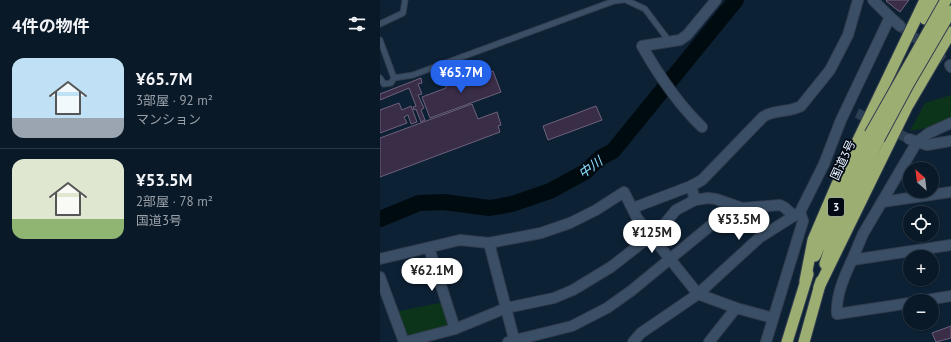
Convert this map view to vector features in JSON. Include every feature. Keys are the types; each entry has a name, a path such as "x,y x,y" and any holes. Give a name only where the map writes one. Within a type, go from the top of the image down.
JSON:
{"highway":[{"path":"805,281 813,240 837,184 925,0"},
{"path":"874,106 936,0"},
{"name":"国道3号","path":"804,342 831,245 875,136 946,0"},
{"name":"国道3号","path":"787,342 805,281 845,187 951,11"},
{"path":"819,287 907,107 951,32"}],"street":[{"path":"702,126 690,116 657,73 642,46 680,40 687,35 716,0"},
{"path":"633,208 691,186 702,180 763,116 773,111 797,109 801,106 830,70 848,35 858,0"},
{"path":"873,0 900,26"},
{"path":"633,342 641,333 698,294 759,238 797,214 824,164 847,108 890,17"},
{"path":"847,108 856,113"},
{"path":"903,304 837,314 838,299 863,234 882,202 913,140 951,123"},
{"path":"913,140 927,145 951,141"},
{"path":"691,186 695,200"},
{"path":"380,260 460,240 489,243 541,234 570,223 596,210 624,192 637,218 698,294 736,308 773,318"},
{"path":"882,202 951,192"},
{"path":"380,277 404,342 455,329 506,308 554,298 573,290 611,267 650,235 661,228 676,210 695,200 708,198 716,199 742,208 780,205 797,214 803,222 766,342"},
{"path":"489,243 506,308 511,340 572,326 585,321 631,291 710,226 727,217"},
{"path":"852,260 951,245"},
{"path":"429,248 455,329"},
{"path":"939,298 951,296"},
{"path":"708,342 736,308"}],"lane":[{"path":"380,24 403,13 405,0"},
{"path":"380,78 384,84 391,83 394,78 413,75 614,1 623,0"},
{"path":"626,0 645,9 669,41"},
{"path":"380,40 394,78"}],"green space":[{"path":"951,95 951,120 933,127 910,131 925,103"},
{"path":"444,302 450,323 448,327 407,338 395,312"}],"building":[{"path":"909,0 900,12 886,1"},
{"path":"493,71 501,92 430,118 422,97 446,88 445,82 457,78 459,84"},
{"path":"421,78 422,83 418,84 422,94 418,95 424,108 421,110 425,120 421,122 416,109 414,110 413,107 416,106 409,88 380,100 380,94"},
{"path":"399,103 402,110 411,106 417,122 411,124 408,115 404,117 407,123 380,133 380,110"},
{"path":"472,104 478,119 497,112 501,125 498,126 500,132 380,177 380,138"},
{"path":"596,106 602,120 548,140 543,126"},
{"path":"951,326 951,338 936,342 932,333"}],"waterway":[{"name":"中川","path":"380,219 419,203 443,202 490,208 512,204 550,191 585,172 600,158 613,151 736,0"}],"tunnel":[{"path":"900,26 950,65"},
{"path":"857,113 909,139"}]}
